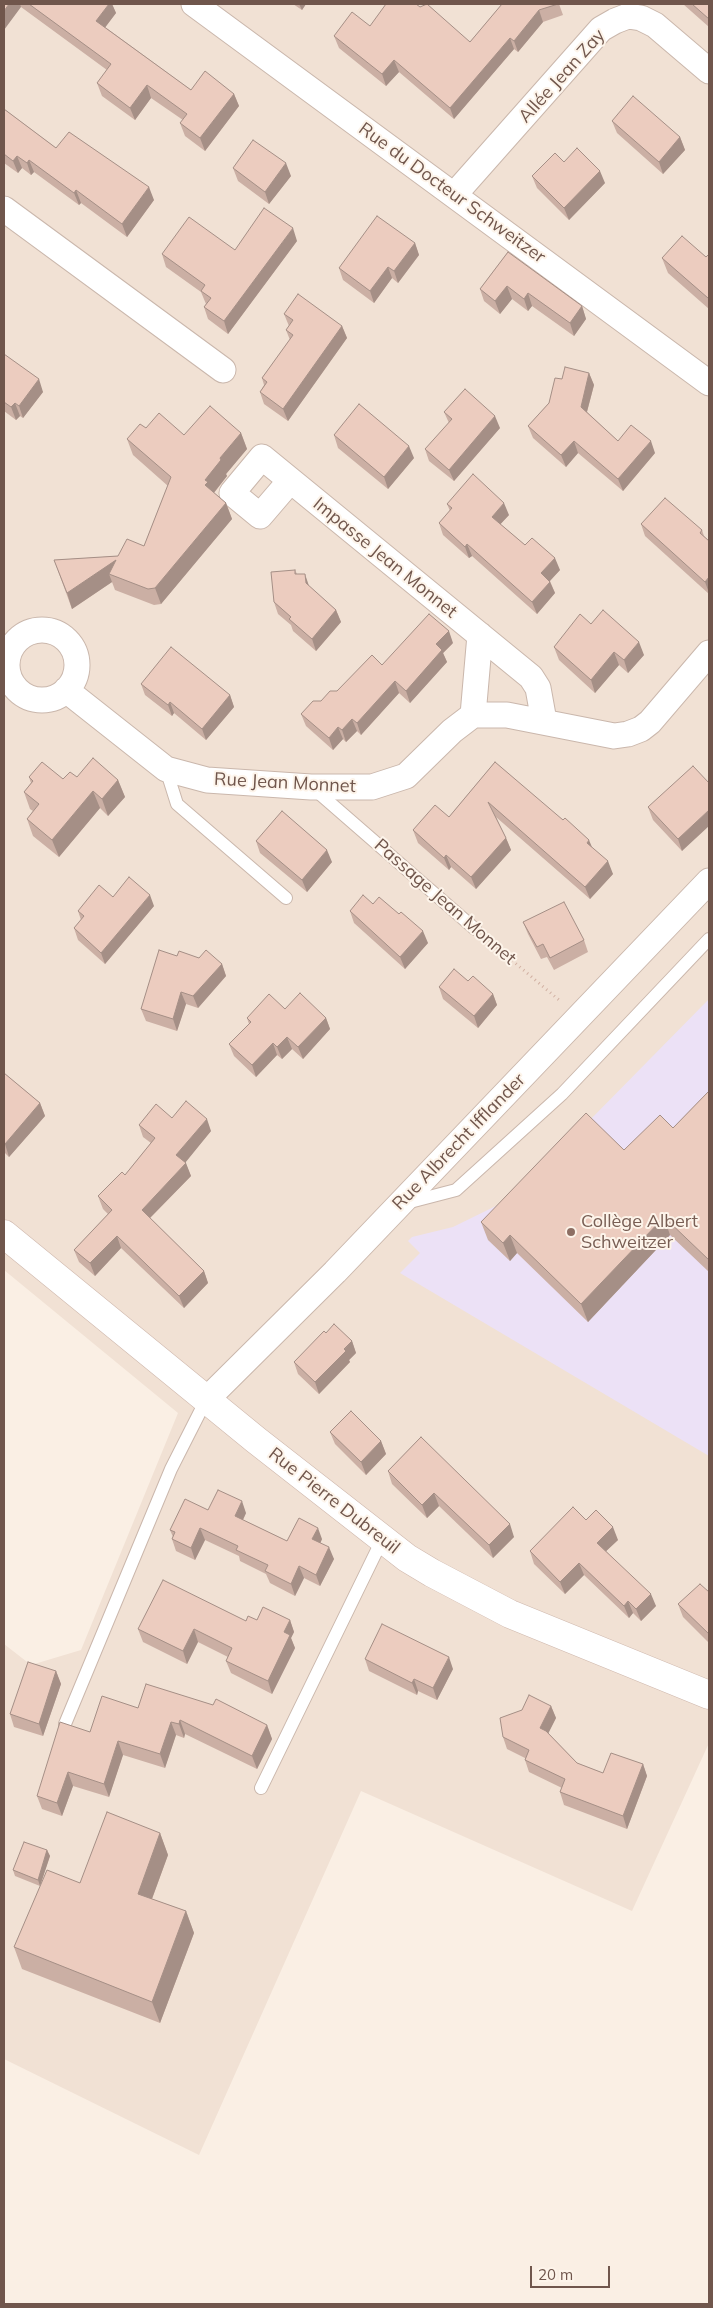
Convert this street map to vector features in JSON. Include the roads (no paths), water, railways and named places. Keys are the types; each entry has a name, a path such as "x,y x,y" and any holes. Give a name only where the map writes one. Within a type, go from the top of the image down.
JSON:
{"street":[{"name":"Rue du Docteur Schweitzer","path":"194,4 709,383"},
{"name":"Allée Jean Zay","path":"454,195 601,30 614,21 628,16 641,18 655,25 709,71"},
{"path":"4,209 223,370"},
{"name":"Impasse Jean Monnet","path":"290,481 531,677 538,688 544,721"},
{"path":"480,635 473,714 507,715 614,736 628,734 641,729 650,722 709,653"},
{"name":"Rue Jean Monnet","path":"66,690 166,769 207,780 311,787 372,787 406,776 452,730 473,714"},
{"name":"Rue Albrecht Ifflander","path":"206,1400 401,1204 709,881"},
{"name":"Rue Pierre Dubreuil","path":"4,1234 206,1400 382,1540 432,1573 486,1602 709,1695"}],"lane":[{"path":"166,769 177,804 286,898"},
{"name":"Passage Jean Monnet","path":"311,787 475,929"},
{"path":"401,1204 456,1190 562,1094 709,939"},
{"path":"65,1724 171,1469 206,1400"},
{"path":"261,1788 382,1540"}],"place":[{"name":"Collège Albert Schweitzer","path":"571,1232"}]}
